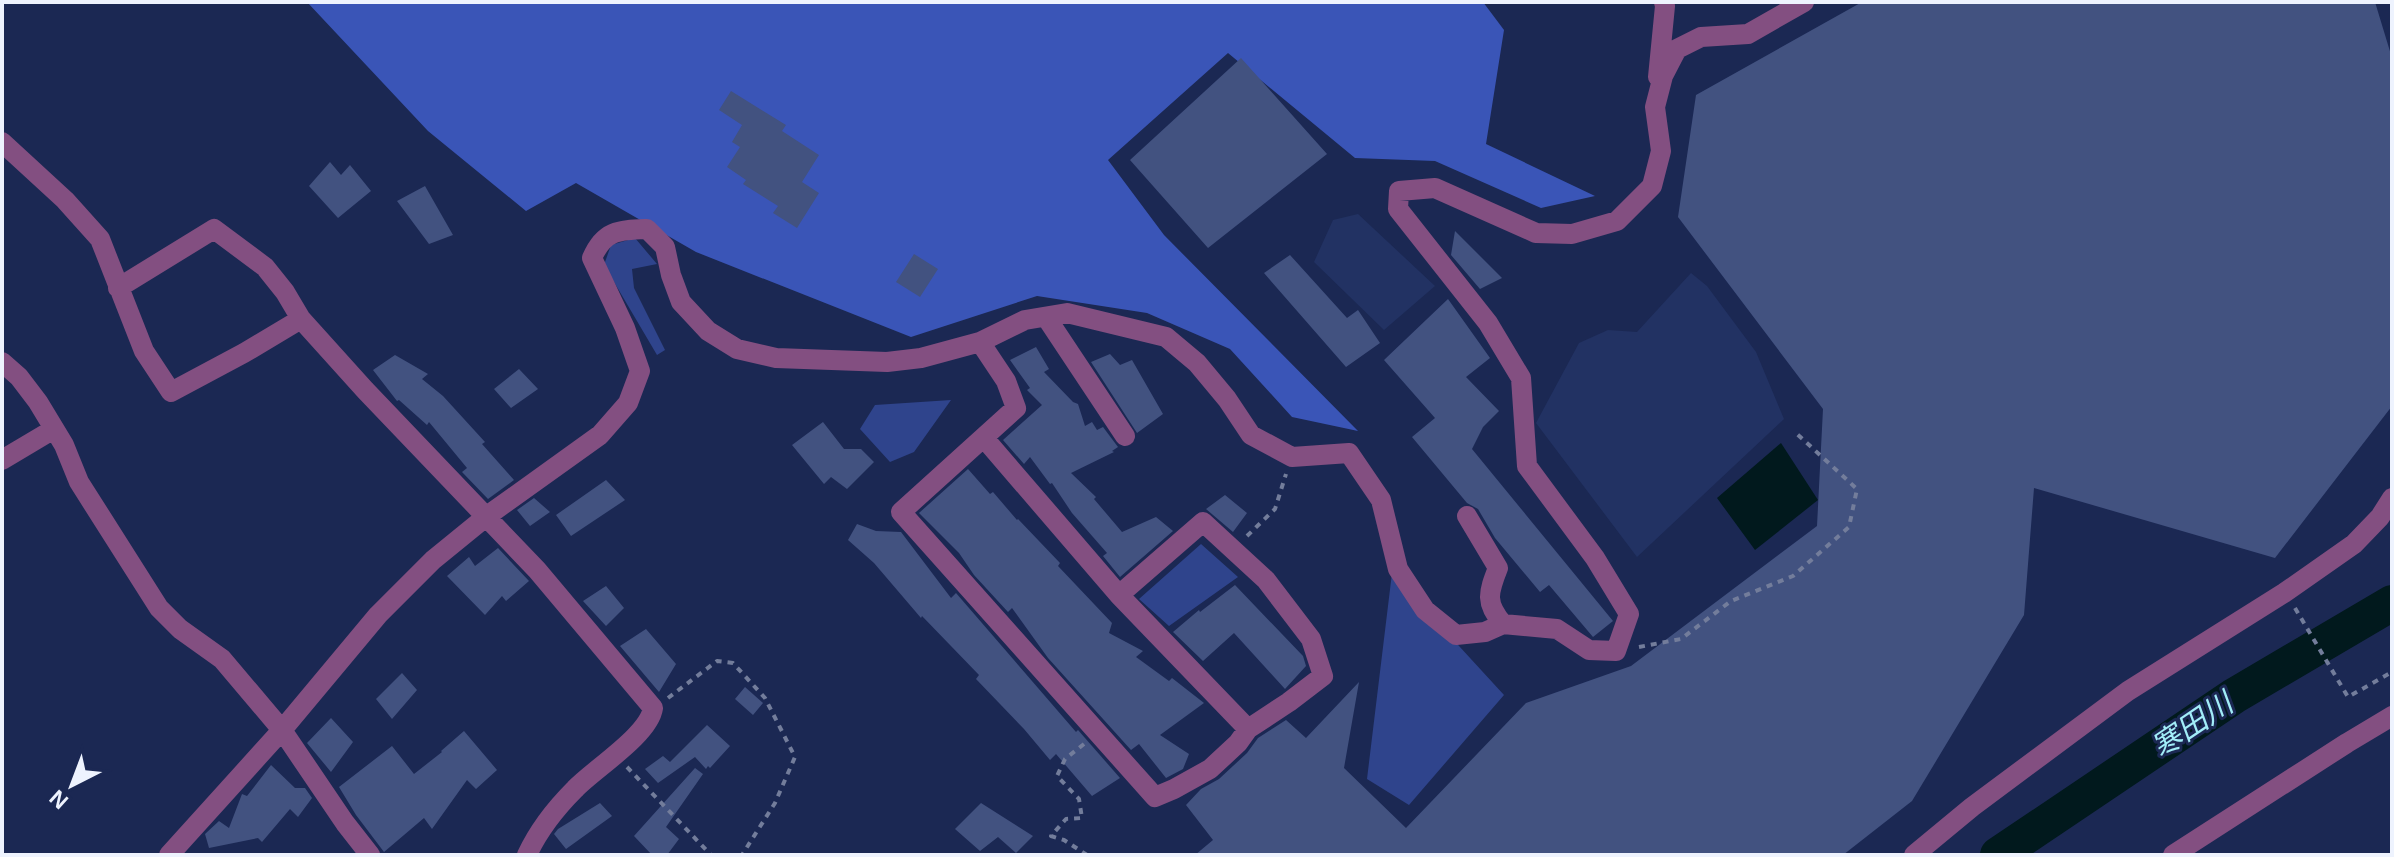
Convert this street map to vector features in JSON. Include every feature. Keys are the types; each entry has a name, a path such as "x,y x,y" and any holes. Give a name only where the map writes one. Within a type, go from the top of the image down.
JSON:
{"street":[{"path":"169,855 282,730 378,615 433,560 487,516 600,435 628,403 640,371 625,328 592,258 599,243 617,231 647,229 665,247 681,302 708,331 737,349 776,358 887,362 921,358 980,342 1025,320 1067,313 1166,337 1197,363 1227,399 1251,435 1292,457 1349,453 1381,500 1398,569 1425,610 1456,635 1485,632 1503,624 1557,629 1589,650 1616,651 1629,614 1595,558 1527,466 1521,378 1488,323 1398,209 1399,191 1435,188 1536,233 1572,234 1617,221 1652,186 1661,151 1655,107 1664,2"},
{"path":"1655,107 1663,76 1677,49 1701,37 1748,34 1804,2"},
{"path":"2,142 65,200 100,239 144,351 171,392 301,319"},
{"path":"118,288 214,229 265,267 301,319 537,570 653,708 651,719 555,810 537,834 527,855"},
{"path":"1046,317 1125,436"},
{"path":"980,342 1006,381 1016,408 901,512 1155,797 1210,769 1248,729 1323,676 1311,639 1266,580 1203,522 1119,595"},
{"path":"2,362 19,377 54,429 79,482 159,608 180,629 222,659 282,730 370,855"},
{"path":"2,460 54,429"},
{"path":"984,438 1119,595 1248,729"},
{"path":"1914,855 1972,807 2128,691 2284,593 2354,544 2380,517 2392,498"},
{"path":"1467,516 1498,568 1489,592 1493,612 1503,624"},
{"path":"2173,855 2392,716"}],"path":[{"path":"1616,651 1681,639 1731,601 1793,576 1849,527 1857,489 1796,433"},
{"path":"1233,550 1275,509 1292,457"},
{"path":"2284,593 2348,697 2392,672"},
{"path":"651,719 662,703 717,661 733,663 765,698 795,757 775,803 742,855"},
{"path":"1087,855 1064,840 1051,836 1066,819 1082,818 1079,799 1057,776 1065,759 1099,734"},
{"path":"615,755 711,855"}],"shaded area":[{"path":"307,2 1483,2 1504,30 1486,144 1595,196 1541,208 1435,161 1355,158 1228,53 1108,160 1164,235 1358,431 1292,417 1230,349 1147,313 1037,296 911,337 696,252 576,183 526,211 428,131"},
{"path":"1358,214 1435,286 1384,330 1314,262 1333,220"},
{"path":"635,238 657,264 632,269 634,288 665,350 657,355 604,265 611,245"},
{"path":"1691,273 1707,286 1756,352 1784,419 1637,557 1536,423 1579,343 1608,330 1637,332"},
{"path":"951,400 914,452 890,462 860,429 875,405"},
{"path":"1781,443 1818,500 1755,550 1717,498"},
{"path":"1201,544 1238,577 1169,626 1139,599"},
{"path":"1392,573 1504,695 1409,805 1367,779"}],"building":[{"path":"1862,2 2375,2 2392,58 2392,406 2275,558 2034,488 2024,615 1912,801 1843,855 1195,855 1213,840 1186,805 1201,789 1219,779 1247,753 1258,738 1286,720 1306,738 1359,682 1344,768 1406,828 1526,703 1631,666 1817,526 1823,409 1678,217 1696,95"},
{"path":"1241,58 1327,154 1208,248 1130,160"},
{"path":"731,91 786,125 782,131 819,155 802,182 819,193 797,228 773,213 778,206 743,184 746,180 727,167 740,147 732,142 742,125 719,110"},
{"path":"330,162 341,175 350,165 371,191 338,218 309,186"},
{"path":"425,186 453,235 429,244 397,201"},
{"path":"1455,231 1502,278 1480,289 1451,255"},
{"path":"914,254 938,269 920,297 896,282"},
{"path":"1290,255 1347,318 1358,310 1380,343 1346,367 1264,273"},
{"path":"1448,299 1490,358 1466,377 1499,411 1483,427 1472,449 1613,621 1593,637 1549,585 1540,592 1495,538 1478,509 1467,503 1412,437 1435,418 1384,360"},
{"path":"1036,347 1049,369 1044,372 1078,404 1085,426 1092,422 1097,430 1103,427 1118,447 1114,452 1071,473 1096,497 1094,499 1122,532 1156,517 1173,531 1120,577 1103,556 1107,553 1030,457 1024,464 1003,440 1042,405 1027,390 1030,388 1010,360"},
{"path":"1110,354 1120,365 1132,360 1163,414 1137,433 1091,362"},
{"path":"395,355 428,374 422,379 443,396 485,442 482,444 514,480 488,499 462,472 467,468 429,422 427,425 397,401 373,370"},
{"path":"519,369 538,389 511,408 494,389"},
{"path":"823,422 844,449 861,449 874,462 847,489 831,477 824,484 792,445"},
{"path":"968,469 1060,563 1058,566 1112,623 1109,633 1143,651 1136,657 1169,681 1172,678 1204,703 1160,735 1189,754 1183,769 1166,778 1139,744 1131,750 1048,658 1012,608 1008,612 974,575 959,553 919,513"},
{"path":"606,480 625,500 571,536 556,515"},
{"path":"1225,495 1247,513 1233,532 1206,509"},
{"path":"534,498 550,512 530,526 517,510"},
{"path":"857,524 876,531 901,532 951,598 956,593 1076,732 1078,730 1120,778 1092,796 1056,754 1050,760 976,679 979,675 921,618 874,563 848,540"},
{"path":"498,548 529,581 506,601 502,596 485,615 447,576 469,557 475,566"},
{"path":"1235,585 1303,656 1306,666 1285,689 1234,633 1203,661 1173,632"},
{"path":"606,586 624,608 606,626 583,601"},
{"path":"646,629 676,664 659,692 620,646"},
{"path":"402,673 417,690 392,719 376,699"},
{"path":"745,687 763,703 753,715 735,699"},
{"path":"331,718 353,742 331,772 307,743"},
{"path":"707,725 730,746 710,768 708,766 706,769 695,757 658,783 645,769 663,756 670,762"},
{"path":"464,731 497,770 476,789 467,780 432,829 424,818 384,852 339,787 392,746 414,774"},
{"path":"271,765 295,788 305,788 312,798 298,817 290,809 262,842 258,838 209,848 205,834 219,821 229,828 242,794 247,796"},
{"path":"695,768 703,774 666,827 679,839 667,855 652,855 634,836"},
{"path":"600,803 612,816 566,849 554,834"},
{"path":"981,803 1033,836 1016,853 998,837 980,851 955,829"}],"waterway":[{"name":"寒田川","path":"1998,855 2234,696 2392,603"}]}
